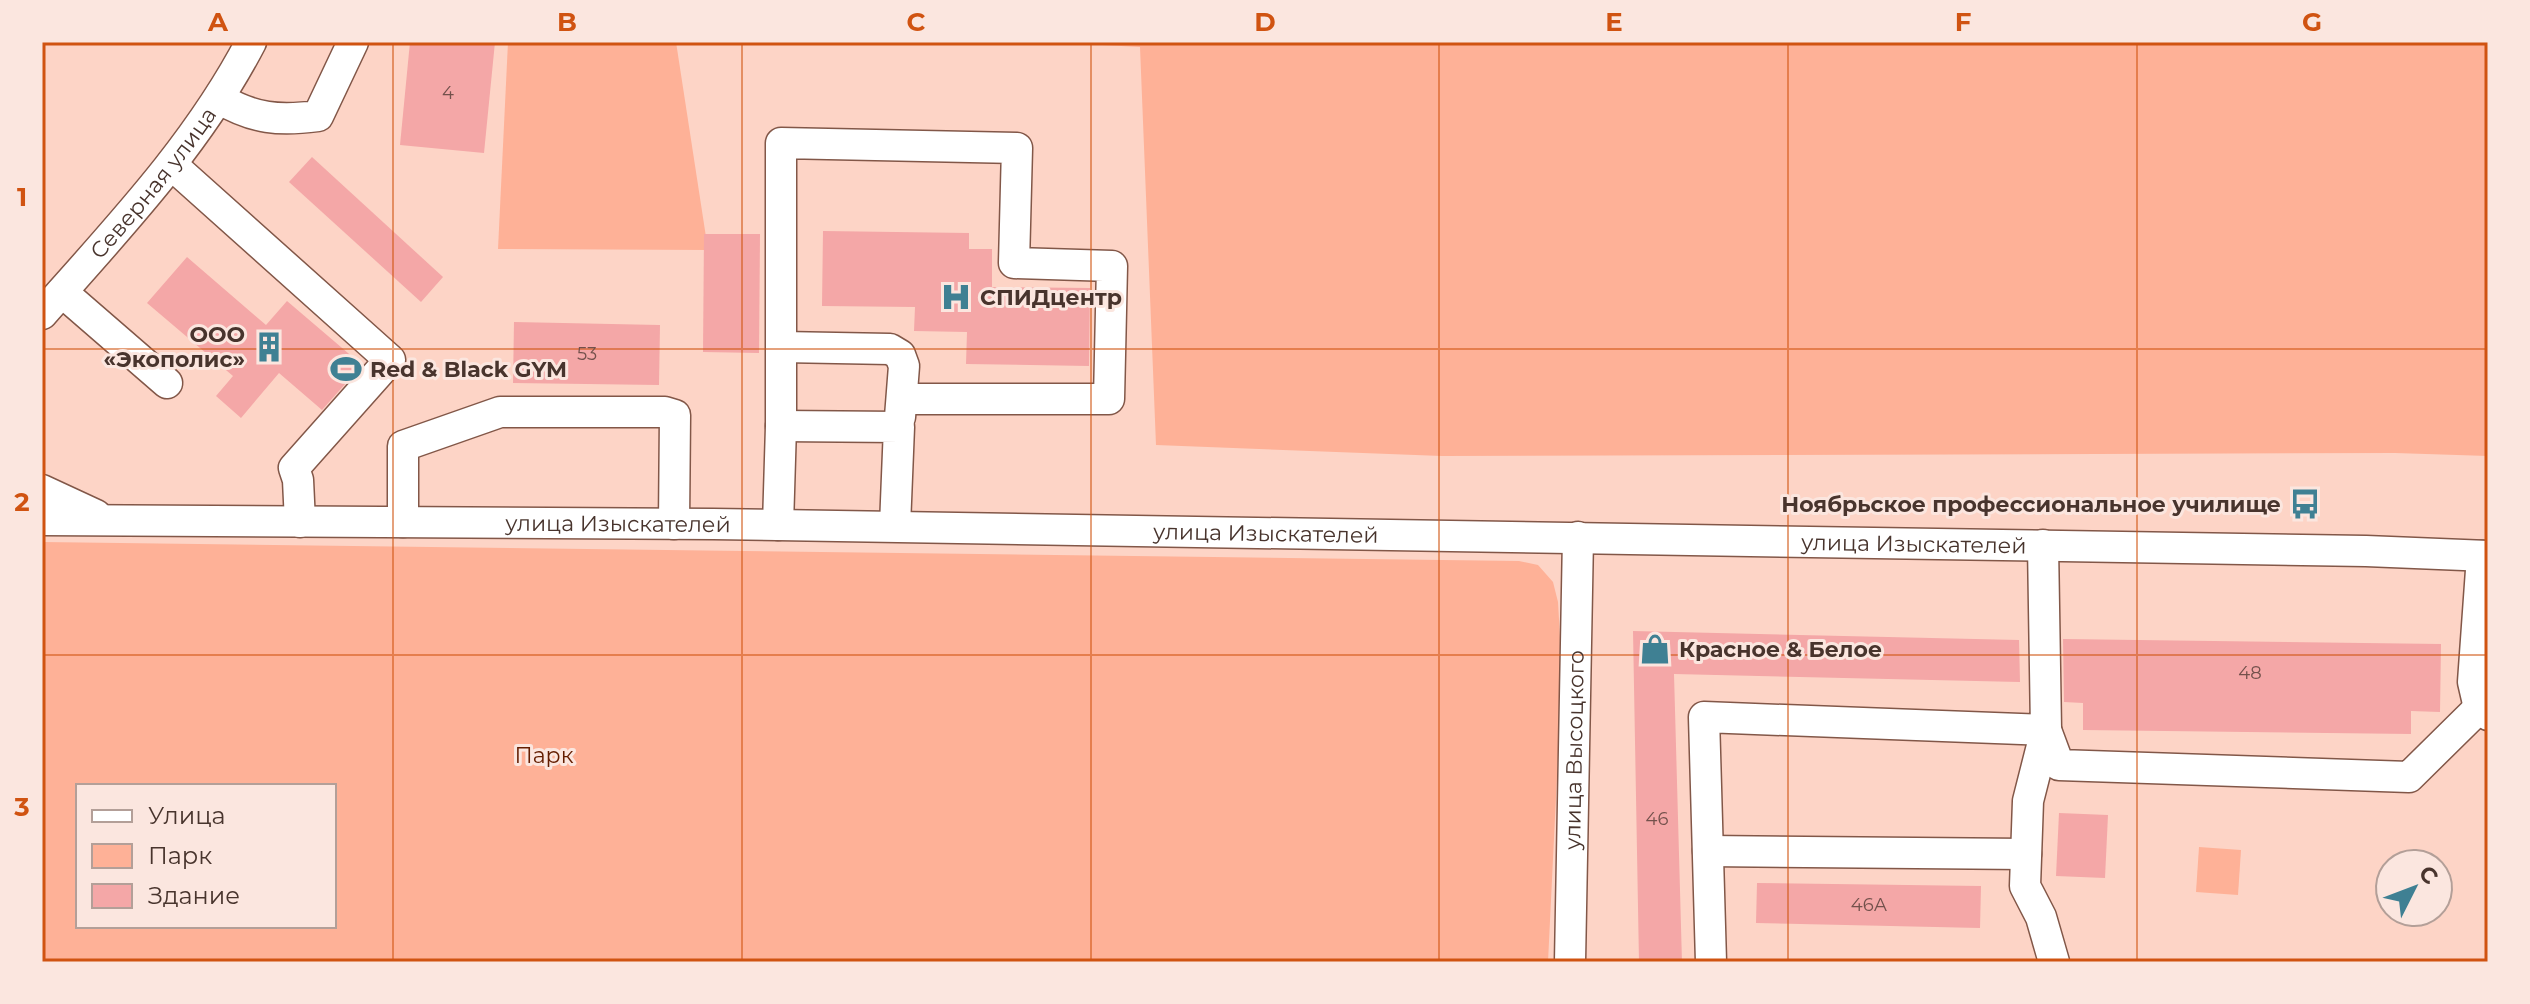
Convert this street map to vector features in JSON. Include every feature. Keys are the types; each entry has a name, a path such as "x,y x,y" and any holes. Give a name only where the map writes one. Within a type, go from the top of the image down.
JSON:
{"street":[{"name":"Северная улица","path":"52,303 172,165 220,99 251,42"},
{"path":"220,99 244,114 286,120 318,116 353,42"},
{"path":"778,525 782,347 781,143 1017,148 1014,263 1112,266 1109,399 900,413 781,426"},
{"path":"172,165 390,360 294,468 298,480 300,522"},
{"path":"52,303 167,383"},
{"path":"782,347 890,349 900,355 904,366 895,526"},
{"path":"403,522 403,446 500,412 665,412 675,415 674,524"},
{"path":"42,490 109,521"},
{"name":"улица Изыскателей","path":"42,520 895,526 2043,545 2485,556"},
{"name":"улица Высоцкого","path":"1570,962 1578,537"},
{"path":"2043,545 2046,730 2028,801 2025,886 2041,917 2054,962"},
{"path":"2046,730 2059,765 2409,777 2484,712 2473,682 2485,556"},
{"path":"1711,962 1704,717 2046,730"},
{"path":"1708,851 2026,854"}],"green space":[{"path":"508,42 676,42 708,250 498,249"},
{"path":"1046,42 2488,42 2488,456 2395,453 1442,456 1156,445 1140,47"},
{"name":"Парк","path":"42,542 1519,561 1538,565 1553,582 1558,602 1562,673 1548,962 42,962"},
{"path":"2199,847 2241,850 2238,895 2196,892"}],"building":[{"path":"410,42 495,42 484,153 400,145"},
{"path":"312,157 443,277 421,302 289,182"},
{"name":"СПИДцентр","path":"823,231 969,233 969,249 992,249 992,287 1090,288 1089,366 966,364 967,332 914,331 915,307 822,306"},
{"path":"704,234 760,234 759,353 703,352"},
{"name":"ООО «Экополис»","path":"187,257 266,325 287,301 362,365 322,410 279,373 241,418 216,396 233,376 147,303"},
{"path":"514,322 660,325 659,385 513,383"},
{"path":"1633,631 2019,640 2020,682 1674,674 1682,962 1639,962"},
{"path":"2063,639 2441,644 2440,712 2411,711 2411,734 2083,730 2083,703 2064,702"},
{"path":"2059,813 2108,815 2105,878 2056,876"},
{"path":"1757,883 1981,886 1980,928 1756,923"}],"place":[{"name":"СПИДцентр","path":"956,297"},
{"name":"ООО «Экополис»","path":"269,347"},
{"name":"Red & Black GYM","path":"346,369"},
{"name":"Ноябрьское профессиональное училище","path":"2305,504"},
{"name":"Красное & Белое","path":"1655,649"}]}
